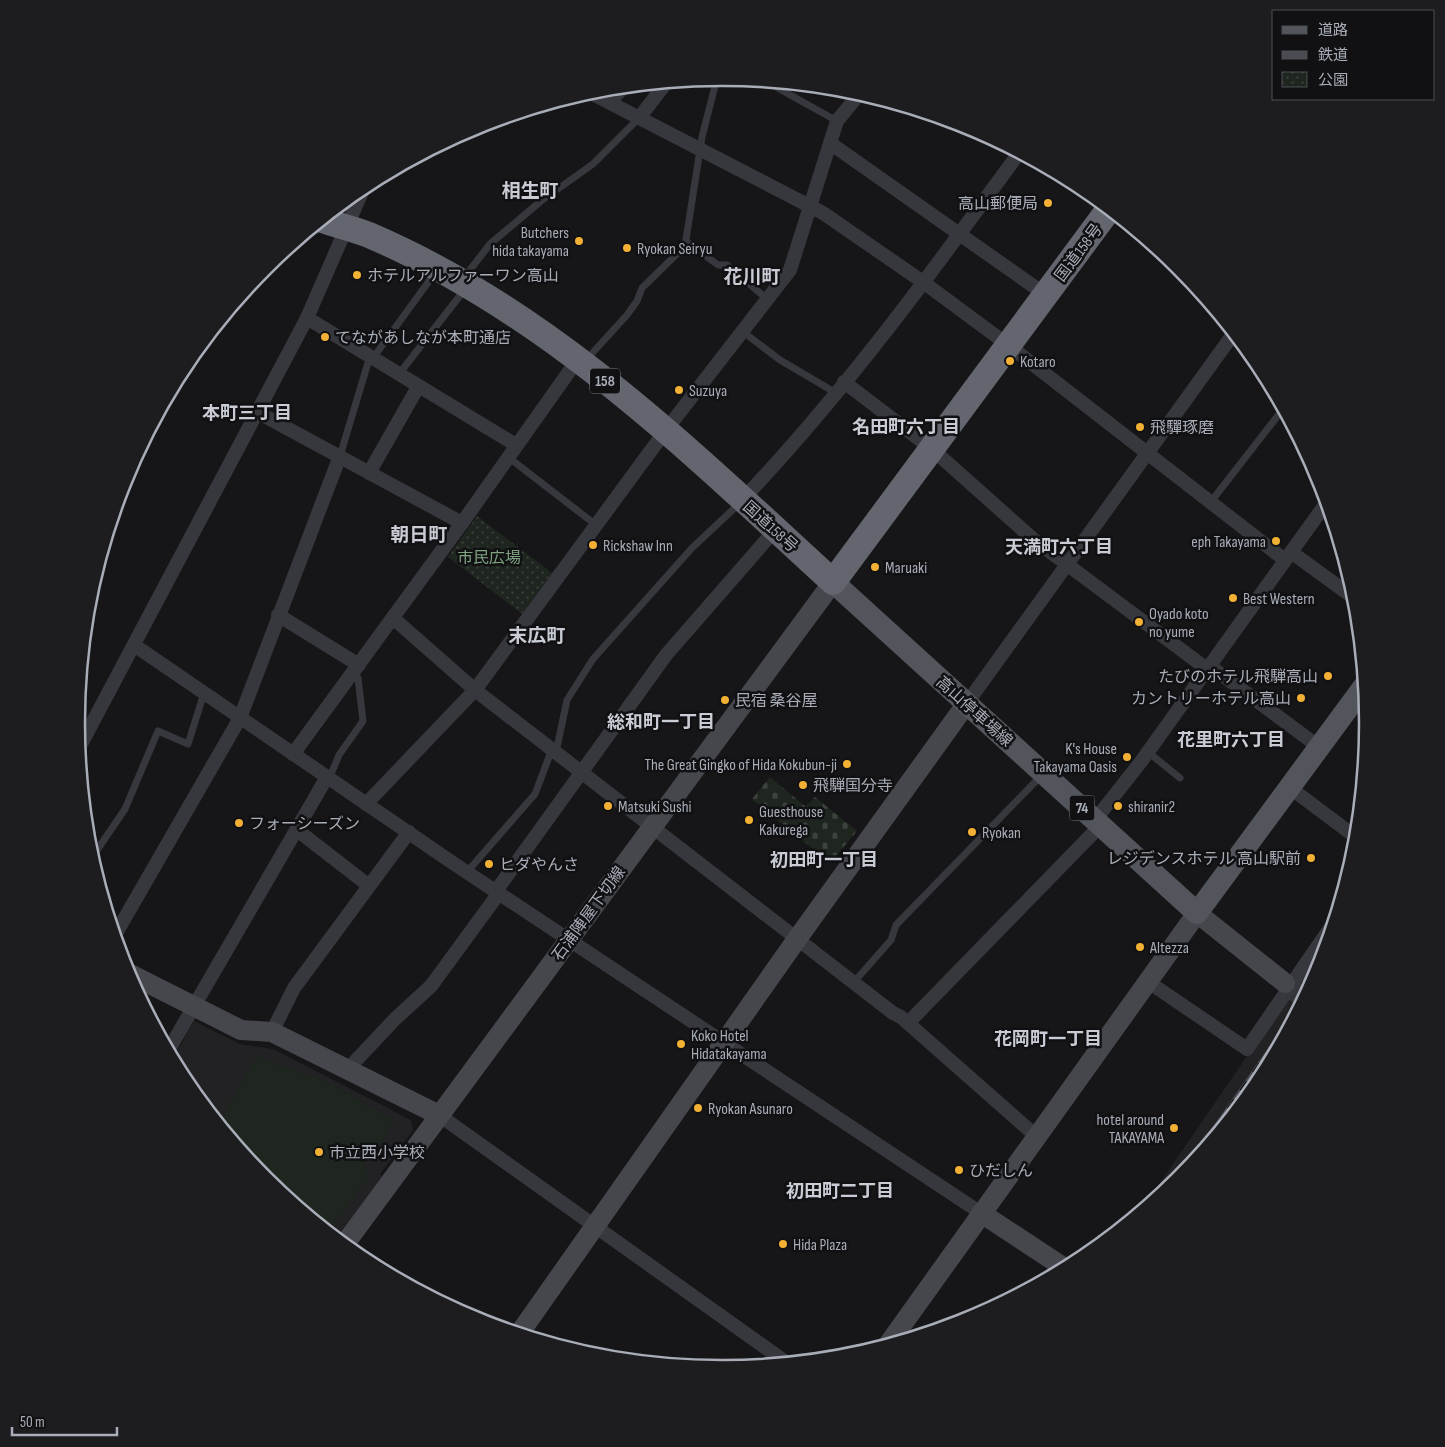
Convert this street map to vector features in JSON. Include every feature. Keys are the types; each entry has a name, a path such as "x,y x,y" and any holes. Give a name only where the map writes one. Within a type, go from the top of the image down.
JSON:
{"highway":[{"name":"国道158号","path":"334,224 368,234 524,320 580,361 666,430 833,582 1106,214"}],"main road":[{"name":"高山停車場線","path":"833,582 1197,912"},
{"path":"1197,912 1359,693"}],"street":[{"path":"639,118 661,89"},
{"path":"601,97 810,206 923,282 1008,345 1210,503 1347,593"},
{"path":"366,804 474,690 666,430 790,270 838,121 855,100"},
{"path":"830,143 1046,295"},
{"path":"742,500 796,443 836,393 960,234 1015,158"},
{"path":"85,736 307,318 334,224 345,210"},
{"path":"307,318 516,445"},
{"path":"523,1328 797,939 1231,339"},
{"path":"293,754 462,524 516,445 580,361"},
{"path":"844,382 932,449 1033,539 1319,747"},
{"path":"369,473 418,387"},
{"path":"257,412 462,524"},
{"path":"119,927 240,718 340,456"},
{"path":"908,1023 1098,823 1322,509"},
{"path":"347,1070 395,1019 430,986 666,655 775,530"},
{"name":"石浦陣屋下切線","path":"348,1239 833,582"},
{"path":"278,615 356,669"},
{"path":"394,618 474,690 908,1023 1036,1136"},
{"path":"134,645 366,804 723,1044 1059,1265"},
{"path":"172,1045 328,778"},
{"path":"1289,787 1351,833"},
{"path":"297,830 368,885"},
{"path":"272,1032 294,988 368,885 409,832"},
{"path":"893,1337 1197,912 1285,983"},
{"path":"1147,981 1246,1049 1321,940"},
{"path":"139,979 241,1030 272,1032 439,1115 781,1358"}],"lane":[{"path":"580,361 627,316 637,301 642,288 681,251 687,242 701,150 715,86"},
{"path":"779,88 838,121"},
{"path":"614,104 622,94"},
{"path":"399,374 462,287 490,244 541,201 601,158 639,118"},
{"path":"687,242 718,265 727,265 767,299"},
{"path":"340,456 371,357 432,277"},
{"path":"742,331 787,365 836,393"},
{"path":"1210,503 1280,414"},
{"path":"508,457 596,525"},
{"path":"468,872 535,794 554,751 567,700 593,659 692,548 742,500"},
{"path":"328,778 339,755 363,721 356,669"},
{"path":"98,850 125,809 158,731 188,744 204,693"},
{"path":"1148,752 1180,778"},
{"path":"854,982 891,940 896,925 1037,780"}],"shaded area":[{"path":"1315,957 1294,1005 1275,1042 1253,1078 1202,1144 1153,1194"},
{"name":"市立西小学校","path":"194,1021 240,1044 273,1049 411,1120 413,1130 380,1174 383,1177 341,1234 302,1203 243,1144 192,1078 177,1053"}],"green space":[{"name":"市民広場","path":"477,516 552,573 522,614 448,557"},
{"path":"770,777 806,807 815,797 857,831 830,863 752,799"},
{"name":"市立西小学校","path":"257,1056 329,1083 395,1121 363,1168 370,1176 332,1227 302,1203 272,1174 243,1144 221,1117"}],"tunnel":[{"path":"1285,983 1299,995"}],"railway":[{"path":"1217,1126 1270,1050"}],"place":[{"name":"高山郵便局","path":"1048,203"},
{"name":"Butchers hida takayama","path":"579,241"},
{"name":"Ryokan Seiryu","path":"627,248"},
{"name":"ホテルアルファーワン高山","path":"357,275"},
{"name":"てながあしなが本町通店","path":"325,337"},
{"name":"Kotaro","path":"1010,361"},
{"name":"Suzuya","path":"679,390"},
{"name":"飛驒琢磨","path":"1140,427"},
{"name":"eph Takayama","path":"1276,541"},
{"name":"Rickshaw Inn","path":"593,545"},
{"name":"Maruaki","path":"875,567"},
{"name":"Best Western","path":"1233,598"},
{"name":"Oyado koto no yume","path":"1139,622"},
{"name":"たびのホテル飛騨高山","path":"1328,676"},
{"name":"カントリーホテル高山","path":"1301,698"},
{"name":"民宿 桑谷屋","path":"725,700"},
{"name":"K's House Takayama Oasis","path":"1127,757"},
{"name":"The Great Gingko of Hida Kokubun-ji","path":"847,764"},
{"name":"飛騨国分寺","path":"803,785"},
{"name":"Matsuki Sushi","path":"608,806"},
{"name":"shiranir2","path":"1118,806"},
{"name":"Guesthouse Kakurega","path":"749,820"},
{"name":"フォーシーズン","path":"239,823"},
{"name":"Ryokan","path":"972,832"},
{"name":"レジデンスホテル 高山駅前","path":"1311,858"},
{"name":"ヒダやんさ","path":"489,864"},
{"name":"Altezza","path":"1140,947"},
{"name":"Koko Hotel Hidatakayama","path":"681,1044"},
{"name":"Ryokan Asunaro","path":"698,1108"},
{"name":"hotel around TAKAYAMA","path":"1174,1128"},
{"name":"市立西小学校","path":"319,1152"},
{"name":"ひだしん","path":"959,1170"},
{"name":"Hida Plaza","path":"783,1244"}],"district":[{"name":"相生町","path":"530,190"},
{"name":"花川町","path":"752,276"},
{"name":"本町三丁目","path":"247,413"},
{"name":"名田町六丁目","path":"906,427"},
{"name":"朝日町","path":"419,534"},
{"name":"天満町六丁目","path":"1059,547"},
{"name":"末広町","path":"537,635"},
{"name":"総和町一丁目","path":"661,722"},
{"name":"花里町六丁目","path":"1231,740"},
{"name":"初田町一丁目","path":"824,860"},
{"name":"花岡町一丁目","path":"1048,1039"},
{"name":"初田町二丁目","path":"840,1191"}]}
